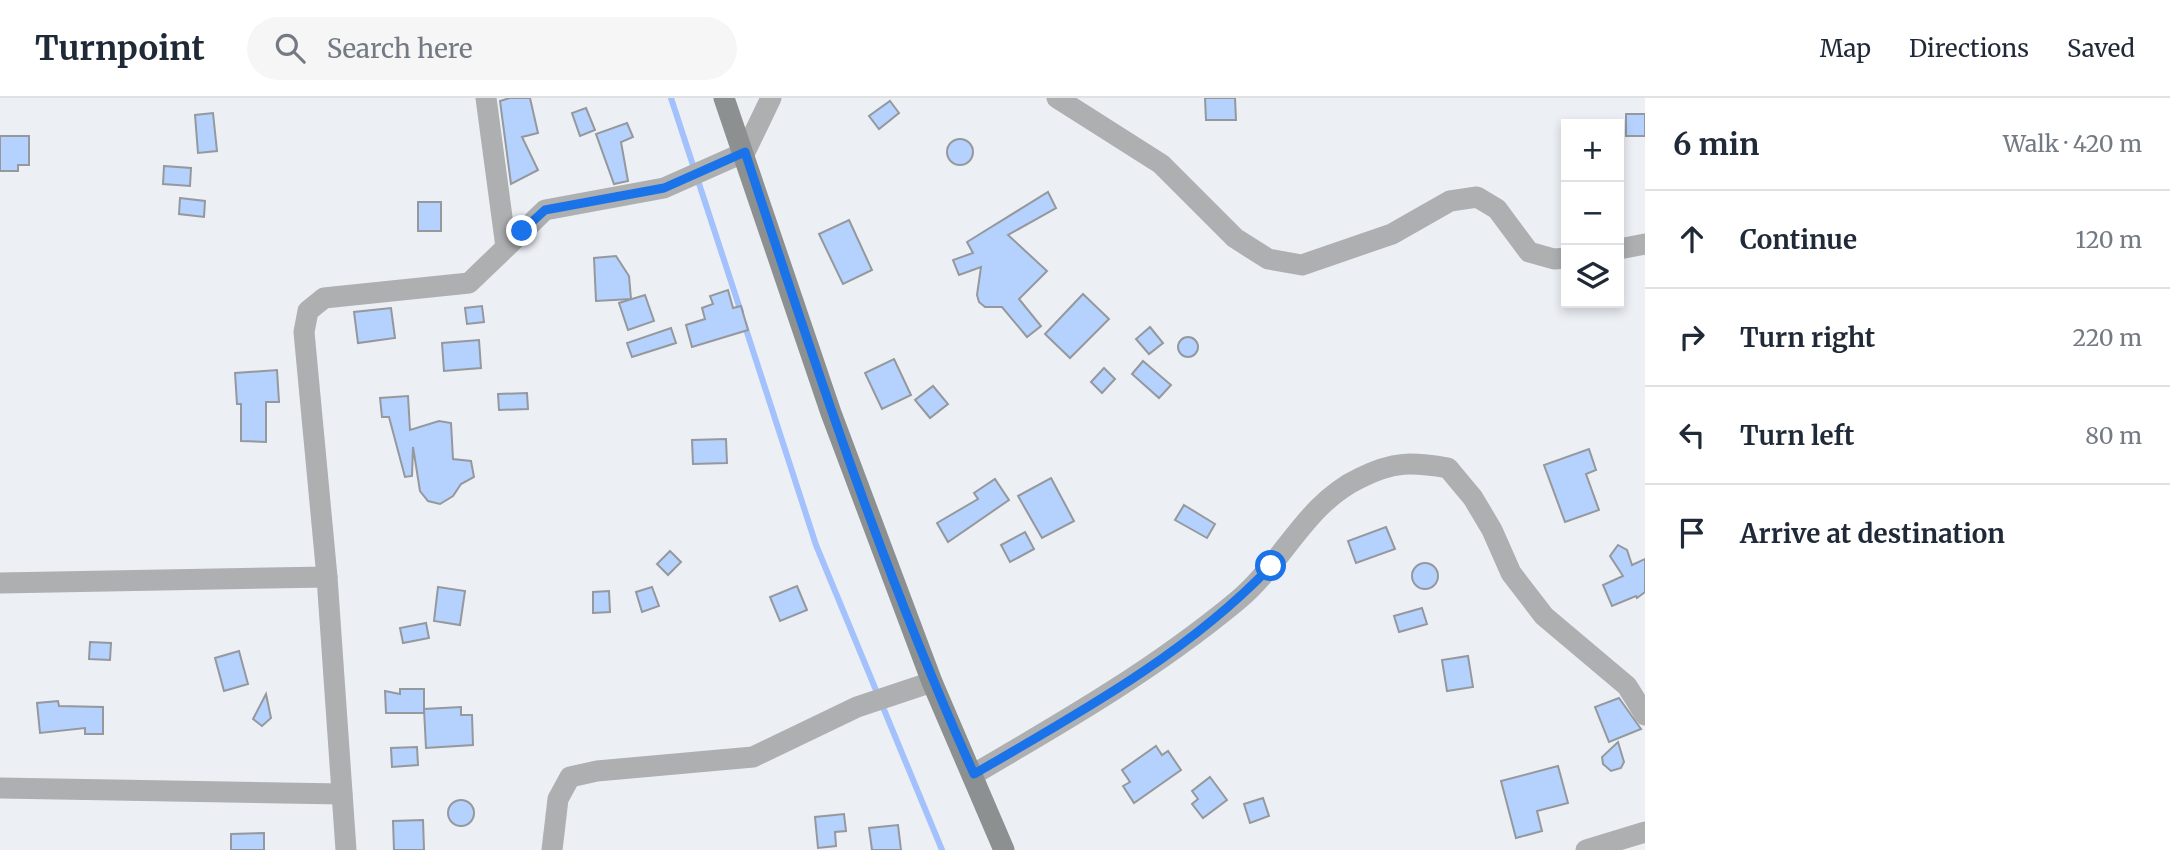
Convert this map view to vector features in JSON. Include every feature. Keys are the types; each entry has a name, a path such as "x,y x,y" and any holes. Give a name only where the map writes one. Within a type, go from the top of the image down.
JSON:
{"street":[{"path":"486,98 506,247"},
{"path":"724,98 745,152 831,413 932,682 974,774 1004,850"},
{"path":"346,850 327,577 304,332 308,311 324,298 469,283 545,210 664,188 745,152 771,98"},
{"path":"1057,98 1161,164 1236,238 1268,258 1302,265 1392,234 1450,201 1477,197 1497,209 1529,252 1561,257"},
{"path":"1624,248 1645,244"},
{"path":"974,774 1116,692 1239,600 1271,566 1326,498 1360,477 1407,462 1448,468 1473,498 1492,530 1511,573 1544,616 1627,686 1645,715"},
{"path":"0,583 327,577"},
{"path":"552,850 558,799 570,778 597,771 753,757 858,707 932,682"},
{"path":"0,788 342,793"},
{"path":"1586,850 1645,832"}],"building":[{"path":"530,98 538,133 522,137 538,170 511,184 500,101"},
{"path":"1205,98 1235,98 1236,120 1206,120"},
{"path":"890,101 899,113 879,129 869,116"},
{"path":"586,108 595,130 580,136 572,113"},
{"path":"213,113 217,151 198,153 195,115"},
{"path":"1626,114 1645,114 1645,136 1626,136"},
{"path":"627,123 633,137 621,142 628,181 614,184 596,134"},
{"path":"0,136 29,136 29,165 18,165 18,171 0,171"},
{"path":"960,139 969,143 973,152 969,161 960,165 951,161 947,152 951,143"},
{"path":"164,166 191,168 190,186 163,184"},
{"path":"1048,192 1056,208 1008,235 1047,271 1019,299 1041,326 1027,337 1002,307 985,307 979,302 977,295 981,267 959,275 953,260 973,253 967,242"},
{"path":"180,198 205,201 204,217 179,214"},
{"path":"418,202 441,202 441,231 418,231"},
{"path":"849,220 872,270 843,284 819,234"},
{"path":"616,256 629,276 631,299 596,301 594,258"},
{"path":"728,290 733,308 741,306 748,330 692,347 686,325 705,319 702,308 713,304 710,296"},
{"path":"1083,294 1109,319 1070,358 1045,334"},
{"path":"645,295 654,321 628,330 619,303"},
{"path":"482,306 484,322 467,324 465,308"},
{"path":"391,308 395,338 358,343 354,312"},
{"path":"1150,327 1163,343 1149,354 1136,339"},
{"path":"671,328 676,343 632,357 627,343"},
{"path":"1188,337 1195,340 1198,347 1195,354 1188,357 1181,354 1178,347 1181,340"},
{"path":"479,340 481,368 444,371 442,343"},
{"path":"894,359 911,395 882,409 865,373"},
{"path":"1143,361 1171,385 1159,398 1132,374"},
{"path":"1104,368 1115,379 1102,393 1091,382"},
{"path":"277,370 279,402 266,402 266,442 241,441 241,404 237,404 235,373"},
{"path":"933,386 948,404 930,418 915,400"},
{"path":"527,393 528,409 499,410 498,394"},
{"path":"408,396 410,430 439,421 451,423 453,459 471,461 474,477 461,484 453,496 440,504 428,501 420,491 413,447 412,476 405,477 389,417 382,417 380,398"},
{"path":"726,439 727,463 693,464 692,440"},
{"path":"1589,449 1596,470 1586,474 1599,510 1565,522 1544,465"},
{"path":"1051,478 1074,521 1042,538 1018,496"},
{"path":"995,479 1009,500 948,542 937,523 978,499 974,493"},
{"path":"1184,505 1215,524 1207,538 1175,520"},
{"path":"1386,527 1395,549 1356,563 1348,541"},
{"path":"1025,532 1034,549 1010,562 1001,545"},
{"path":"1618,545 1627,550 1632,565 1645,559 1645,592 1637,598 1636,596 1612,606 1603,585 1623,576 1610,556"},
{"path":"670,551 681,562 668,575 657,564"},
{"path":"1425,563 1434,567 1438,576 1434,585 1425,589 1416,585 1412,576 1416,567"},
{"path":"797,586 807,610 780,621 770,597"},
{"path":"438,587 465,591 460,625 434,621"},
{"path":"652,587 659,606 642,612 636,592"},
{"path":"609,591 610,612 593,613 593,592"},
{"path":"1422,608 1427,624 1399,632 1394,616"},
{"path":"426,623 429,638 403,643 400,628"},
{"path":"90,642 111,643 110,660 89,659"},
{"path":"239,651 248,684 224,691 215,658"},
{"path":"1468,656 1473,687 1447,691 1442,660"},
{"path":"400,689 424,689 424,713 386,713 385,691 400,694"},
{"path":"266,694 271,718 262,726 253,719"},
{"path":"1619,698 1641,729 1609,742 1595,707"},
{"path":"58,701 59,706 103,707 103,734 85,734 85,728 40,733 37,703"},
{"path":"461,707 461,715 472,715 473,745 426,748 424,709"},
{"path":"1618,742 1624,762 1621,768 1611,771 1603,764 1602,757"},
{"path":"1156,746 1162,755 1168,751 1181,770 1134,803 1123,786 1130,782 1122,770"},
{"path":"417,747 418,765 392,767 391,748"},
{"path":"1558,766 1568,803 1537,811 1542,831 1516,838 1501,781"},
{"path":"1210,777 1227,800 1203,818 1192,804 1198,799 1192,791"},
{"path":"1263,798 1269,816 1250,823 1244,804"},
{"path":"461,800 470,804 474,813 470,822 461,826 452,822 448,813 452,804"},
{"path":"844,814 846,831 835,832 836,846 818,848 815,817"},
{"path":"423,820 424,850 394,850 393,821"},
{"path":"898,825 901,850 872,850 869,828"},
{"path":"264,833 264,850 231,850 231,834"}],"waterway":[{"path":"671,98 741,312"},
{"path":"744,323 816,545 942,850"}],"route":[{"path":"522,231 545,210 664,188 745,152 831,413 932,682 974,774 1116,692 1239,600 1271,566"}]}
